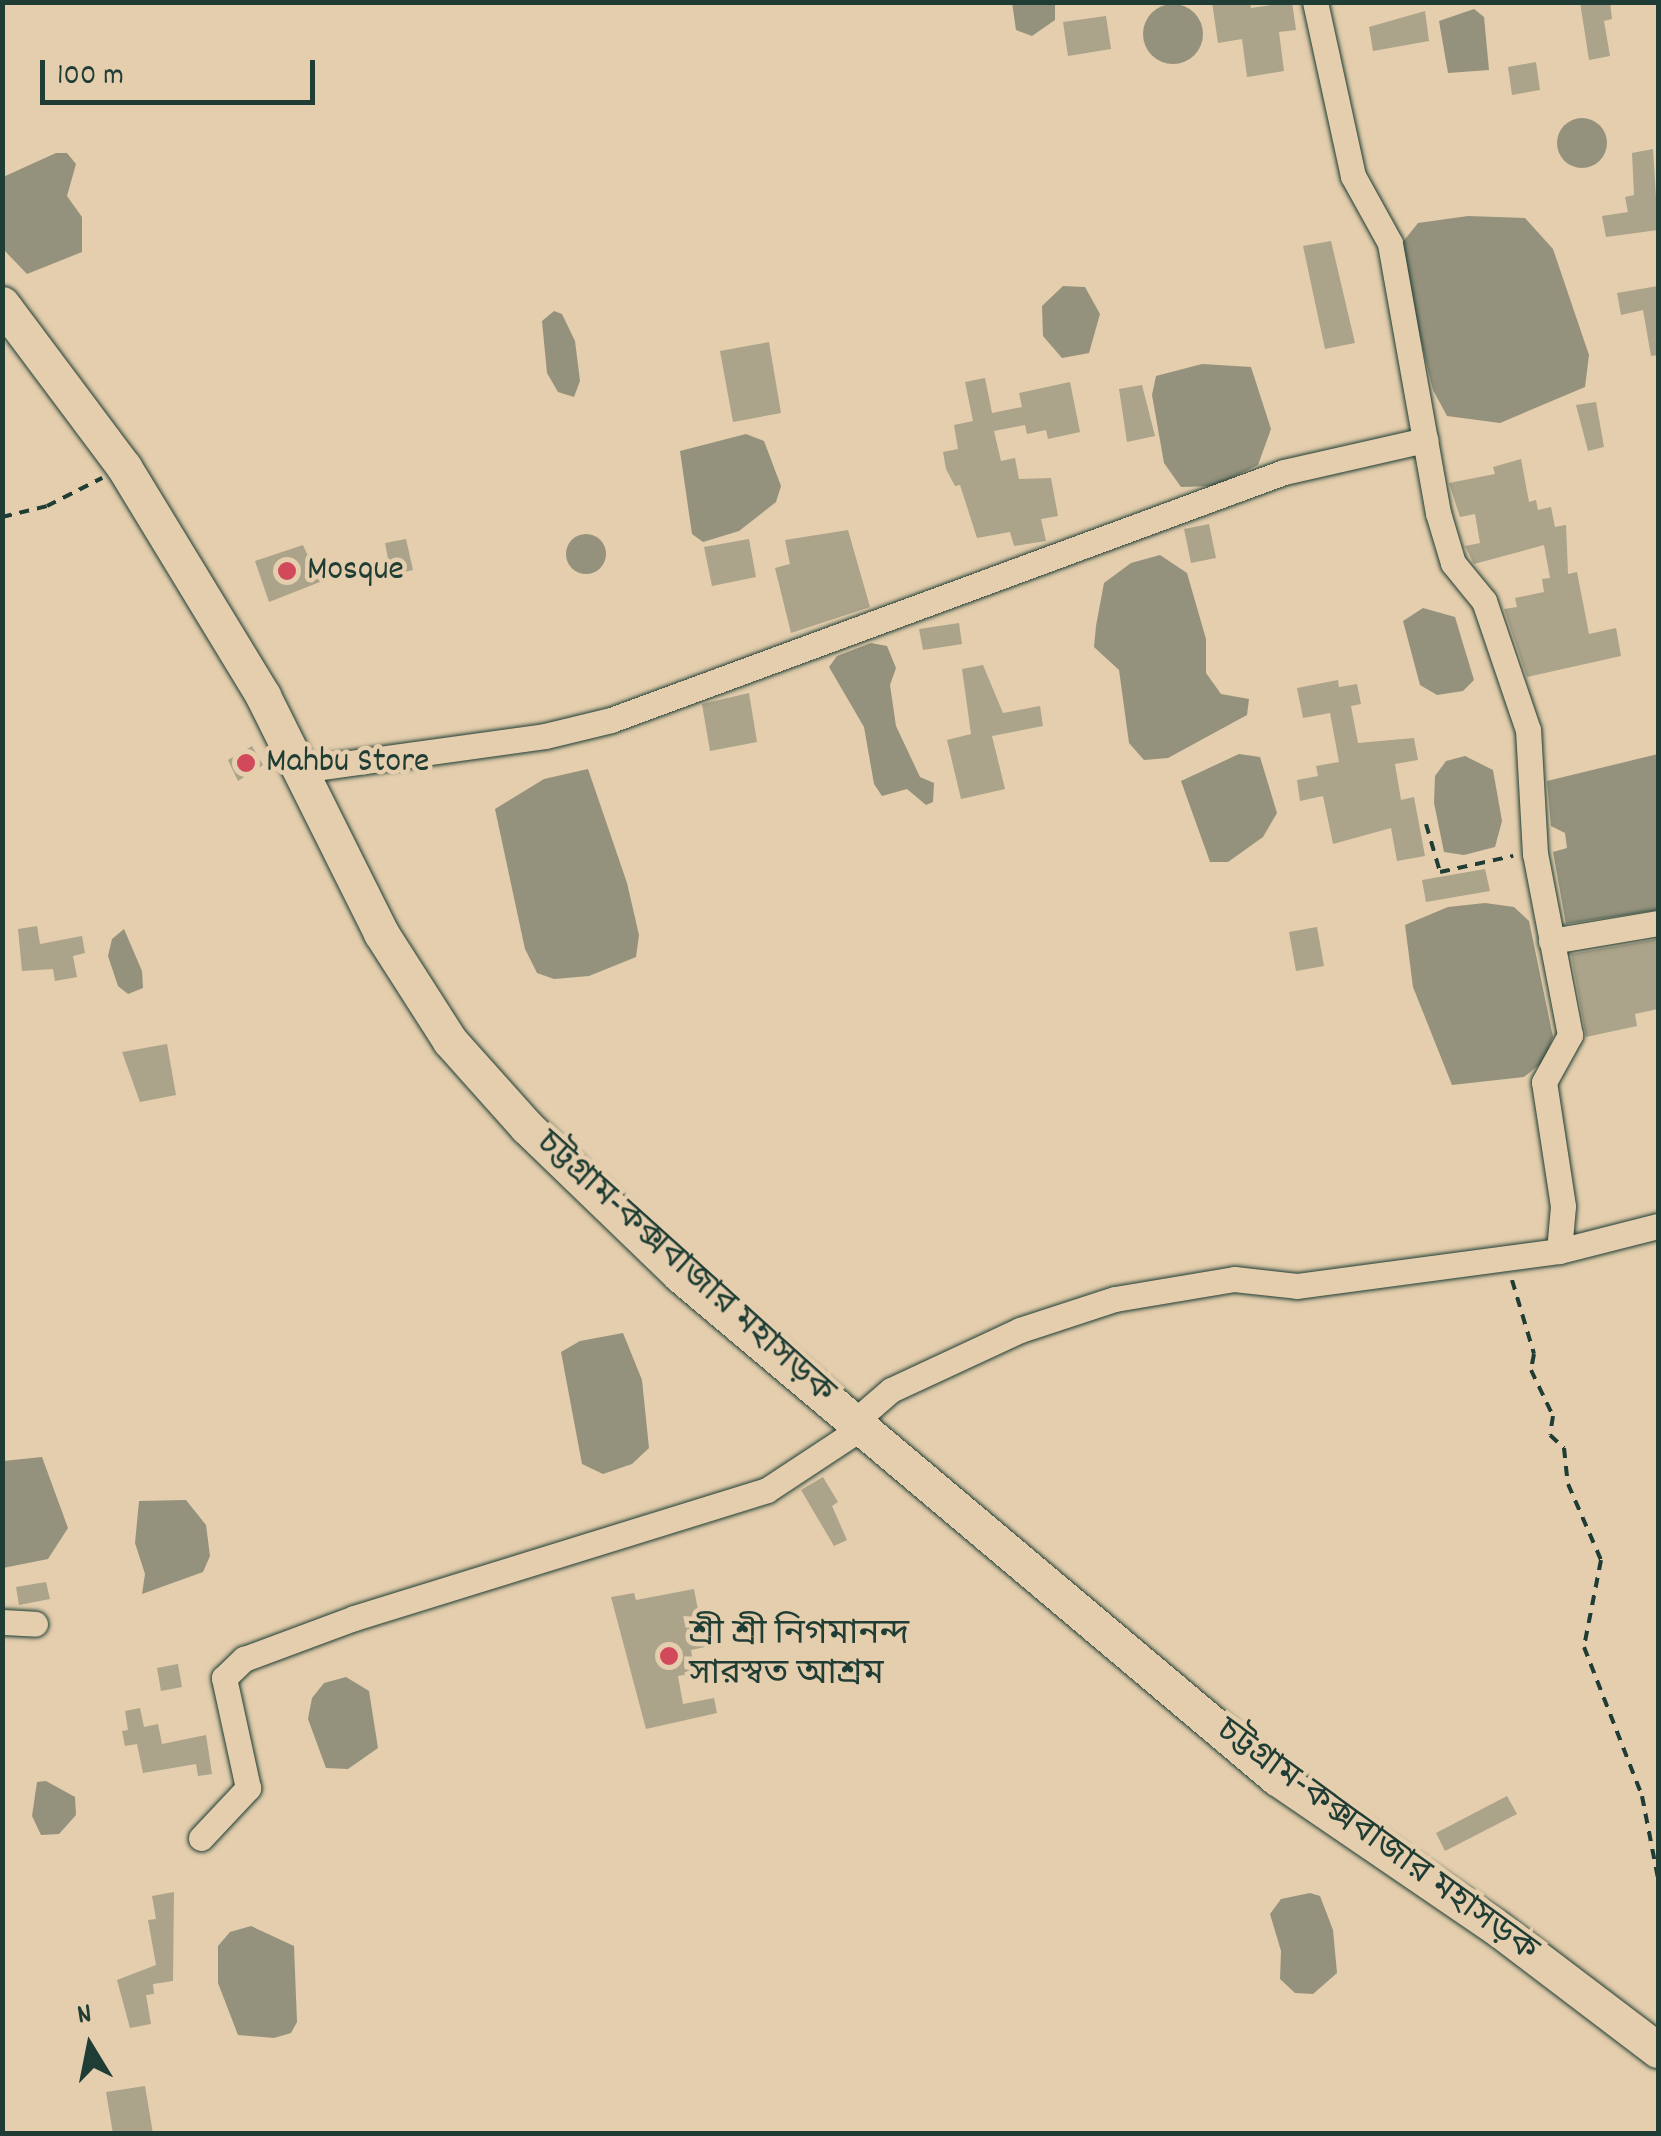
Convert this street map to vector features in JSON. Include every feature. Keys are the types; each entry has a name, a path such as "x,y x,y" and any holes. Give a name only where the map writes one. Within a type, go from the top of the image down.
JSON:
{"highway":[{"name":"চট্টগ্রাম-কক্সবাজার মহাসড়ক","path":"2,304 124,467 263,696 382,934 450,1041 527,1127 680,1276 1277,1778 1497,1928 1658,2050"}],"street":[{"path":"1315,2 1353,176 1390,243 1425,440 1453,563 1484,601 1528,730 1535,849 1570,1035 1544,1082 1563,1206 1559,1251"},
{"path":"300,770 545,736 611,720 1284,472 1425,440"},
{"path":"1551,942 1658,923"},
{"path":"201,1838 248,1788 224,1678 244,1659 354,1618 586,1551 767,1490 858,1425 891,1390 1020,1330 1115,1299 1234,1279 1297,1286 1508,1261 1658,1226"},
{"path":"2,1622 36,1624"}],"path":[{"path":"2,517 48,506 124,467"},
{"path":"1426,824 1440,872 1535,849"},
{"path":"1508,1261 1534,1354 1531,1370 1554,1416 1550,1435 1564,1448 1568,1484 1602,1560 1584,1647 1642,1796 1658,1878"}],"shaded area":[{"path":"1012,2 1055,3 1055,20 1032,36 1016,30"},
{"path":"1173,4 1194,13 1203,34 1194,55 1173,64 1152,55 1143,34 1152,13"},
{"path":"1474,9 1484,17 1489,70 1448,73 1439,21"},
{"path":"1582,118 1600,125 1607,143 1600,161 1582,168 1564,161 1557,143 1564,125"},
{"path":"56,153 67,153 76,164 67,196 82,217 82,252 27,274 3,249 3,177"},
{"path":"1468,216 1525,218 1553,249 1589,355 1585,387 1500,423 1447,416 1433,390 1408,288 1402,243 1418,223"},
{"path":"1063,286 1085,287 1100,314 1089,353 1062,358 1043,336 1042,306"},
{"path":"554,311 562,314 575,341 580,381 574,397 558,392 547,373 542,321"},
{"path":"1202,364 1251,367 1271,429 1258,465 1215,486 1181,487 1164,463 1152,395 1156,376"},
{"path":"746,434 764,441 781,486 776,502 739,531 703,542 692,534 680,451"},
{"path":"586,534 600,540 606,554 600,568 586,574 572,568 566,554 572,540"},
{"path":"1160,555 1187,573 1206,639 1206,673 1221,694 1249,699 1247,715 1168,758 1144,760 1129,743 1119,670 1094,647 1104,583 1131,563"},
{"path":"1423,608 1455,617 1474,680 1463,691 1437,695 1420,685 1403,621"},
{"path":"871,643 887,646 896,668 890,685 896,726 920,777 934,783 933,802 926,805 907,789 882,796 874,784 864,727 829,667 837,656"},
{"path":"1239,754 1260,757 1277,813 1263,837 1228,862 1210,862 1181,781"},
{"path":"1658,754 1658,910 1566,924 1553,852 1567,848 1565,833 1551,826 1547,781"},
{"path":"1465,756 1493,770 1502,821 1495,847 1464,855 1444,852 1434,803 1435,776 1446,761"},
{"path":"588,769 627,883 639,935 636,957 589,976 554,979 537,973 525,949 495,809 544,779"},
{"path":"1485,903 1514,907 1529,921 1553,1037 1544,1061 1524,1077 1452,1085 1413,987 1405,925 1448,907"},
{"path":"124,929 142,971 143,988 128,994 118,986 108,956 112,939"},
{"path":"623,1333 642,1380 649,1448 632,1464 603,1474 582,1464 561,1352 580,1341"},
{"path":"42,1457 68,1528 48,1559 3,1568 3,1461"},
{"path":"186,1500 206,1525 210,1556 203,1572 142,1594 145,1574 135,1543 139,1501"},
{"path":"346,1677 369,1691 378,1748 348,1769 326,1768 308,1719 312,1698 324,1683"},
{"path":"46,1781 75,1797 76,1815 59,1834 41,1835 32,1816 37,1782"},
{"path":"1310,1893 1320,1896 1333,1930 1337,1973 1313,1994 1295,1993 1280,1979 1281,1951 1270,1914 1281,1899"},
{"path":"251,1926 294,1946 297,2022 291,2033 274,2038 238,2035 218,1983 218,1946 230,1932"}],"building":[{"path":"1212,2 1250,2 1251,8 1292,2 1296,30 1279,32 1284,71 1247,77 1242,39 1218,43"},
{"path":"1580,2 1610,2 1612,19 1604,21 1610,56 1589,60"},
{"path":"1425,11 1429,41 1373,51 1369,27"},
{"path":"1106,16 1111,49 1068,56 1063,22"},
{"path":"1536,62 1540,90 1512,95 1508,67"},
{"path":"1653,149 1658,230 1606,237 1602,216 1628,212 1625,197 1634,195 1632,153"},
{"path":"1331,241 1355,343 1325,349 1303,246"},
{"path":"1658,286 1658,355 1651,356 1643,310 1621,315 1617,293"},
{"path":"769,342 781,413 733,422 720,351"},
{"path":"985,378 992,413 1022,407 1019,393 1070,382 1080,432 1048,439 1046,430 1027,434 1025,425 994,431 1001,461 1015,458 1019,479 1051,478 1058,516 1041,519 1046,541 1014,546 1010,532 977,538 960,485 955,486 946,469 943,452 958,449 954,425 973,421 965,382"},
{"path":"1142,385 1155,436 1127,442 1119,389"},
{"path":"1596,402 1604,447 1588,451 1576,405"},
{"path":"1521,459 1529,502 1536,500 1538,510 1551,507 1555,527 1566,525 1568,574 1577,572 1589,634 1616,628 1621,656 1527,677 1504,609 1517,607 1515,598 1544,592 1542,579 1550,578 1544,545 1474,564 1465,546 1480,543 1475,514 1460,517 1449,483 1495,474 1493,467"},
{"path":"1209,524 1216,558 1191,563 1184,529"},
{"path":"848,530 870,607 791,633 775,568 790,564 785,540"},
{"path":"406,539 413,570 391,575 385,543"},
{"path":"749,539 756,577 712,586 704,547"},
{"name":"Mosque","path":"303,545 320,582 269,602 255,561"},
{"path":"959,623 962,644 923,650 919,629"},
{"path":"983,665 1003,713 1040,706 1043,726 992,736 1005,789 961,799 947,740 971,734 962,669"},
{"path":"1338,680 1339,687 1357,684 1361,704 1351,706 1358,743 1414,738 1418,760 1395,764 1401,800 1414,797 1425,856 1397,861 1391,828 1333,844 1323,796 1300,801 1297,780 1318,776 1316,766 1339,762 1330,713 1303,718 1297,688"},
{"path":"749,693 757,742 710,751 702,704"},
{"name":"Mahbu Store","path":"252,746 263,765 238,781 228,760"},
{"path":"1485,869 1490,891 1426,902 1422,880"},
{"path":"37,926 40,944 82,936 85,953 73,956 77,977 55,981 53,969 22,971 18,929"},
{"path":"1317,927 1324,966 1296,971 1289,932"},
{"path":"1658,939 1658,1009 1635,1014 1637,1026 1586,1037 1571,954"},
{"path":"167,1044 176,1095 140,1102 122,1052"},
{"path":"823,1477 838,1502 832,1506 847,1540 834,1546 801,1490"},
{"path":"46,1582 50,1599 19,1605 16,1587"},
{"name":"শ্রী শ্রী নিগমানন্দ সারস্বত আশ্রম","path":"694,1589 705,1647 691,1650 695,1673 678,1676 683,1704 714,1698 717,1713 646,1729 611,1597 634,1593 636,1600"},
{"path":"178,1664 182,1687 161,1691 157,1668"},
{"path":"140,1708 144,1727 158,1724 162,1744 206,1735 212,1774 198,1776 196,1764 143,1773 137,1744 125,1746 122,1731 128,1730 125,1711"},
{"path":"1507,1796 1517,1814 1445,1851 1436,1833"},
{"path":"174,1892 173,1981 153,1984 154,1994 146,1995 151,2024 130,2028 117,1980 156,1965 148,1920 156,1919 152,1896"},
{"path":"145,2086 153,2134 113,2134 106,2092"}],"place":[{"name":"Mosque","path":"287,571"},
{"name":"Mahbu Store","path":"246,763"},
{"name":"শ্রী শ্রী নিগমানন্দ সারস্বত আশ্রম","path":"669,1656"}]}
